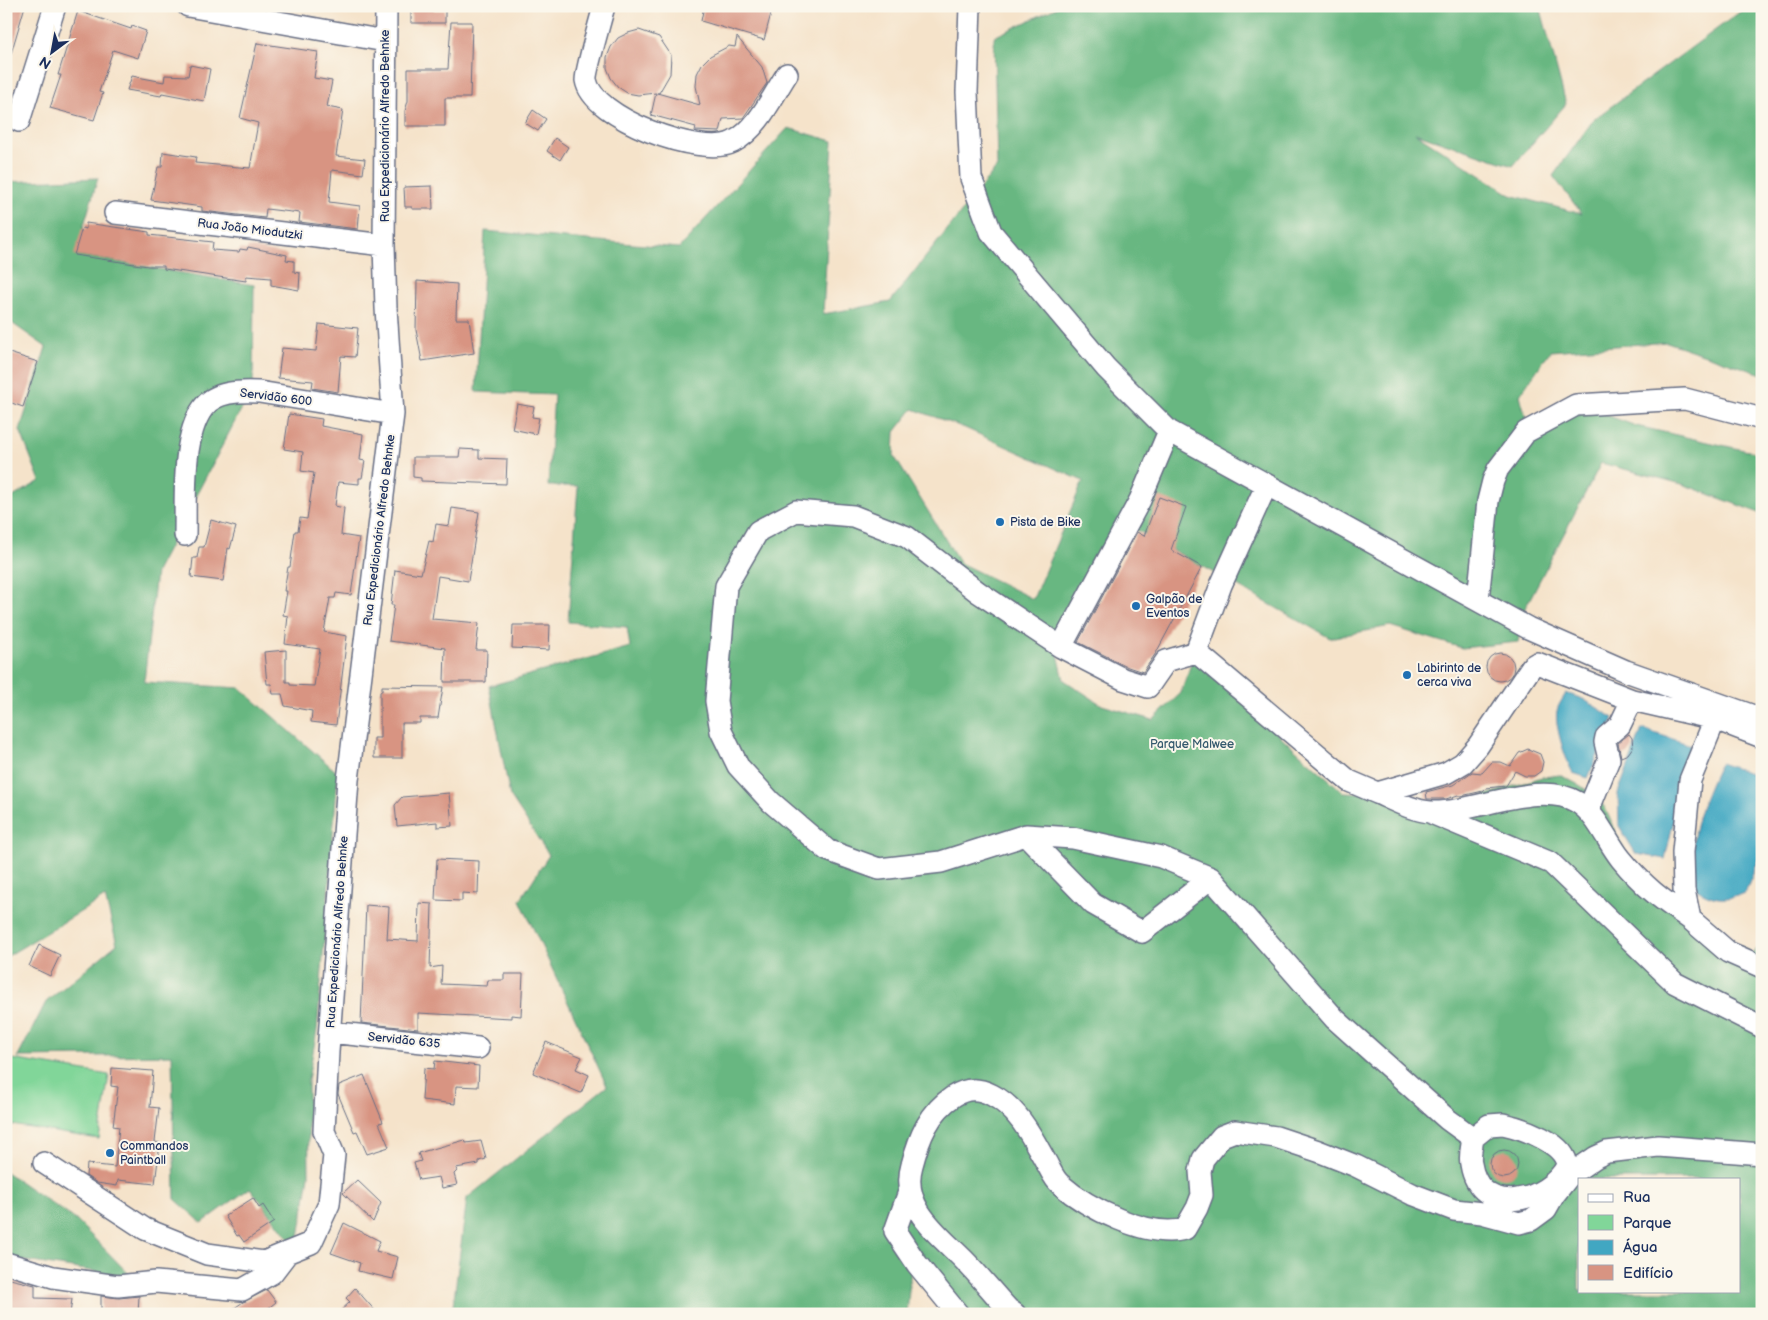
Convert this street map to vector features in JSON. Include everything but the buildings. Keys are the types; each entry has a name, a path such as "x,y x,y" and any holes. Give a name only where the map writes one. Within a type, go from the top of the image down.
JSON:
{"street":[{"path":"20,121 55,6"},
{"path":"188,6 385,41"},
{"name":"Rua Expedicionário Alfredo Behnke","path":"44,1163 145,1228 206,1254 264,1262 311,1243 328,1204 334,1155 324,1131 348,780 394,414 386,308 384,245 386,6"},
{"path":"604,6 586,79 592,93 602,104 645,130 683,142 717,147 732,142 747,133 787,74"},
{"path":"970,6 967,92 971,178 991,232 1106,368 1169,431 1266,486 1528,628 1591,657 1762,719"},
{"name":"Rua João Miodutzki","path":"115,213 384,245"},
{"name":"Servidão 600","path":"184,536 187,459 193,429 203,407 218,397 237,391 259,392 394,414"},
{"path":"1478,600 1488,502 1493,481 1498,469 1526,432 1576,405 1685,399 1762,419"},
{"path":"1060,648 1140,500 1169,431"},
{"path":"1196,652 1221,585 1266,486"},
{"path":"1196,652 1166,661 1148,687 1123,679 1060,648 978,592 907,537 854,516 796,511 758,531 726,586 716,701 721,730 738,766 771,802 826,850 879,869 941,862 1026,836 1073,838 1161,857 1211,878 1335,1019 1447,1119 1473,1138"},
{"path":"1196,652 1349,781 1551,863 1675,983 1762,1027"},
{"path":"1376,793 1446,773 1463,763 1478,746 1532,666 1537,663 1632,700 1715,719 1762,736"},
{"path":"1588,811 1609,759 1605,742 1606,737 1620,726 1632,700"},
{"path":"1690,919 1684,890 1683,852 1690,780 1715,719"},
{"path":"1429,812 1452,812 1535,796 1554,795 1576,801 1588,811 1620,858 1647,889 1690,919 1728,952 1762,967"},
{"path":"1026,836 1093,904 1142,932 1211,878"},
{"name":"Servidão 635","path":"329,1042 478,1048"},
{"path":"1015,1314 963,1259 934,1233 917,1210 910,1189 909,1174 919,1139 930,1120 945,1102 965,1090 982,1090 1003,1100 1026,1126 1059,1183 1084,1201 1110,1215 1152,1229 1176,1232 1185,1229 1202,1195 1200,1171 1203,1159 1222,1136 1235,1131 1276,1137 1318,1151 1356,1166 1412,1194 1454,1210 1482,1213 1520,1223 1531,1220 1546,1209 1554,1195 1571,1174 1607,1152 1658,1146 1762,1154"},
{"path":"1503,1124 1516,1127 1555,1146 1567,1158 1567,1166 1563,1173 1542,1192 1523,1200 1508,1201 1491,1194 1478,1181 1470,1163 1473,1138 1489,1125 1503,1124"},
{"path":"910,1189 894,1231 917,1264 958,1314"},
{"path":"6,1264 53,1277 118,1286 156,1282 242,1290 272,1273 288,1252"}],"green space":[{"name":"Parque Malwee","path":"1060,6 1540,6 1566,104 1513,166 1415,133 1511,195 1582,214 1553,176 1594,119 1748,6 1762,6 1762,374 1667,342 1550,351 1520,395 1529,431 1582,406 1636,426 1762,454 1762,514 1682,484 1601,463 1523,612 1518,642 1462,648 1390,626 1330,638 1121,521 1054,637 1064,680 1102,705 1153,720 1181,693 1193,658 1343,792 1388,794 1434,812 1542,777 1560,775 1581,786 1597,798 1605,808 1621,844 1649,885 1751,953 1762,946 1762,1314 953,1314 911,1267 907,1314 452,1314 467,1198 607,1086 520,900 549,855 510,796 489,686 630,647 627,627 568,622 578,486 548,486 554,395 476,392 485,231 679,248 788,128 833,141 823,314 890,302 997,167 994,37","holes":["913,409 965,428 1083,481 1033,599 960,563 894,456 895,432"]},
{"path":"98,178 75,255 254,285 253,387 156,572 144,682 240,688 338,773 317,1030 308,1080 309,1176 297,1249 250,1188 202,1223 175,1199 172,1055 18,1057 46,1002 117,944 105,897 6,957 6,501 40,481 20,430 46,347 6,319 6,182"},
{"path":"6,1058 109,1075 99,1139 6,1124"},
{"path":"6,1172 76,1220 132,1277 6,1258"}],"water":[{"path":"1566,693 1583,699 1614,718 1588,778 1573,773 1561,743 1557,725 1557,711"},
{"path":"1642,729 1691,745 1665,859 1636,854 1619,826 1618,793"},
{"path":"1720,763 1762,777 1762,852 1745,893 1730,898 1717,898 1704,894 1692,886 1692,852 1697,822"}],"place":[{"name":"Pista de Bike","path":"1000,522"},
{"name":"Galpão de Eventos","path":"1136,606"},
{"name":"Labirinto de cerca viva","path":"1407,675"},
{"name":"Commandos Paintball","path":"110,1153"}]}
